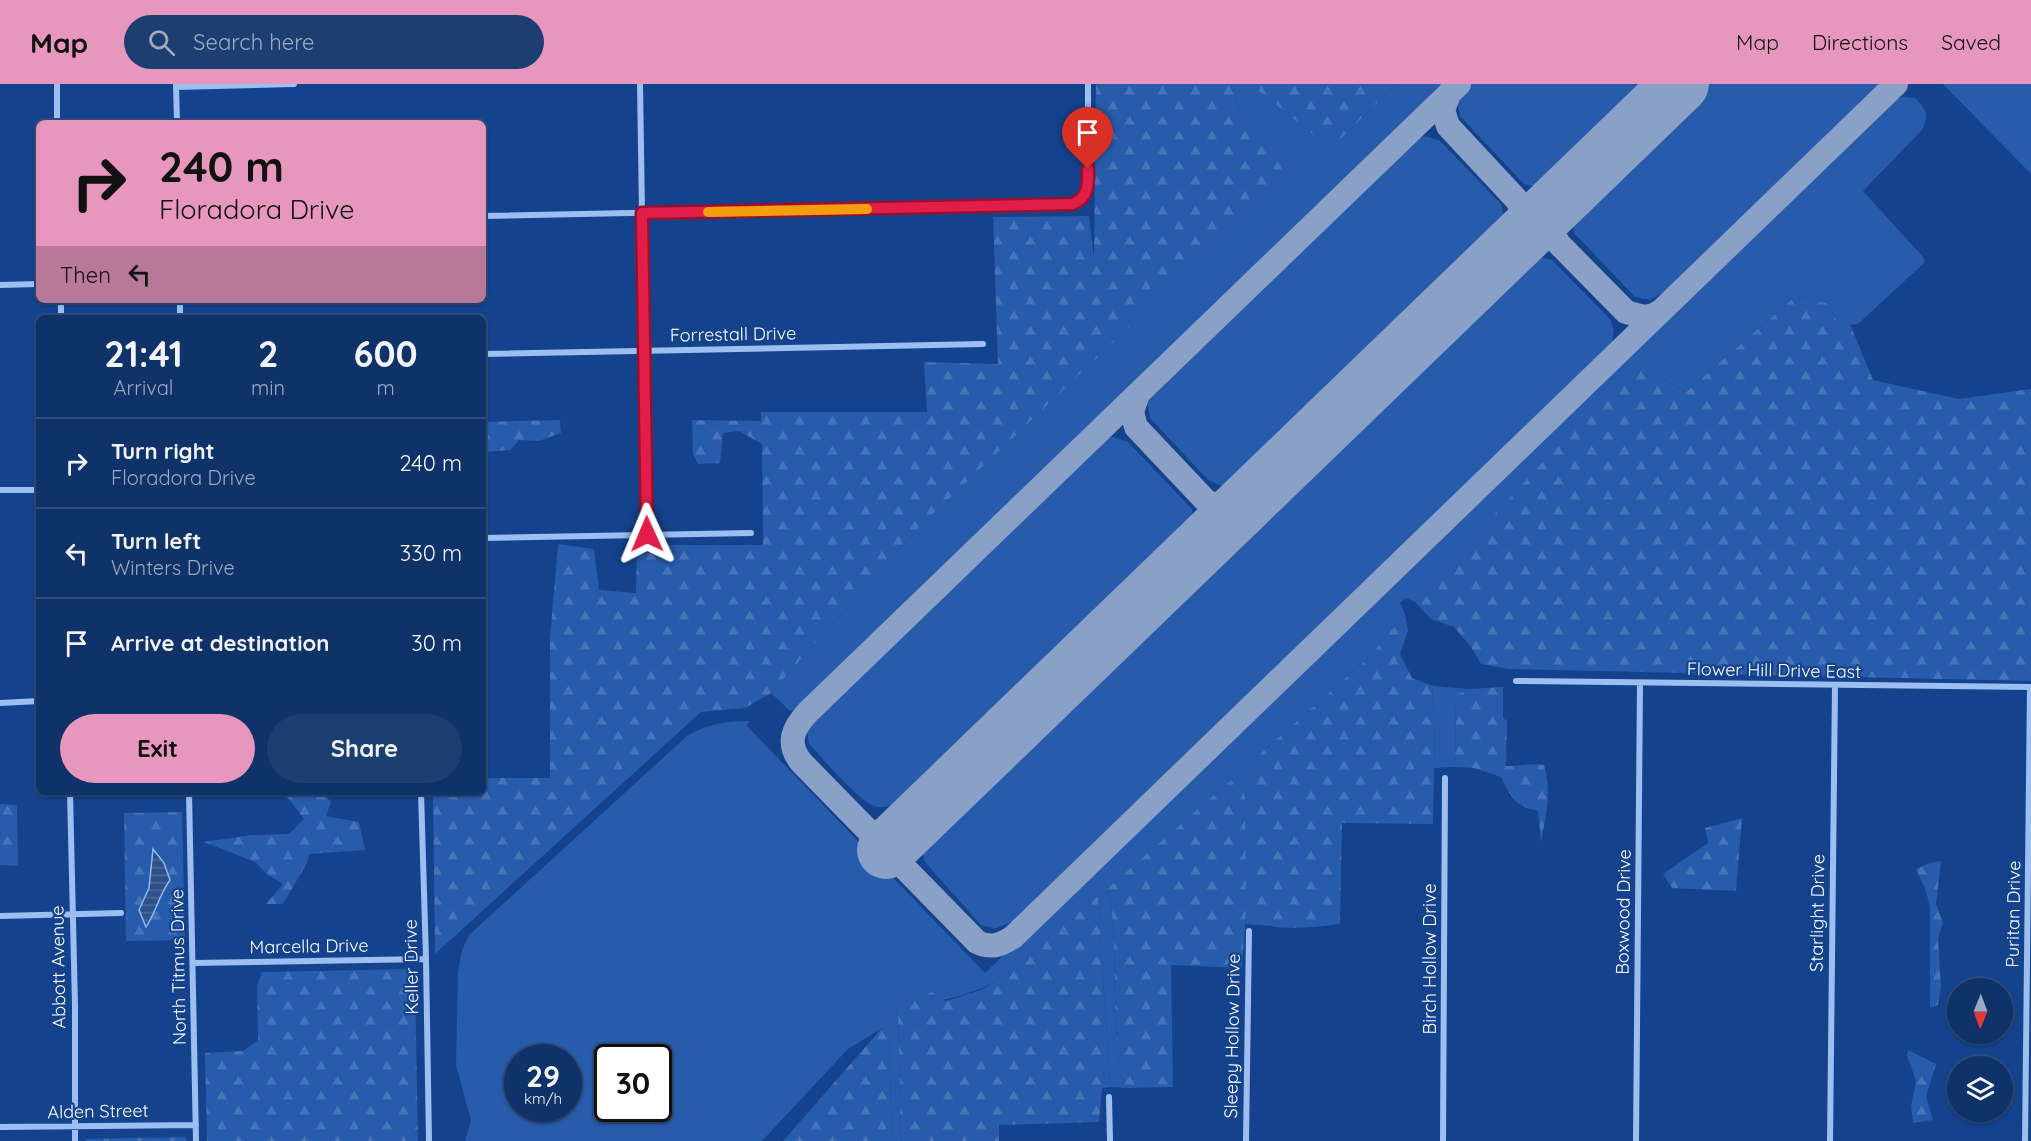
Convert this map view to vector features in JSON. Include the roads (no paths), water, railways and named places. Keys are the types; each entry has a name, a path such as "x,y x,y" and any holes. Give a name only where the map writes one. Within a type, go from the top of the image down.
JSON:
{"street":[{"path":"57,84 57,120"},
{"path":"177,120 176,85 294,84"},
{"path":"640,84 647,534"},
{"path":"486,216 1063,205 1080,201 1088,190 1088,84"},
{"path":"0,285 36,284"},
{"name":"Forrestall Drive","path":"486,354 983,344"},
{"path":"0,490 36,490"},
{"path":"486,538 751,533"},
{"name":"Flower Hill Drive East","path":"1516,681 2030,687"},
{"name":"Boxwood Drive","path":"1635,1141 1640,683"},
{"name":"Starlight Drive","path":"1830,1141 1835,686"},
{"name":"Puritan Drive","path":"2025,1141 2030,687"},
{"path":"0,703 36,701"},
{"name":"Birch Hollow Drive","path":"1443,1141 1445,778"},
{"name":"Abbott Avenue","path":"70,795 75,1006 75,1141"},
{"name":"North Titmus Drive","path":"189,795 196,1141"},
{"name":"Keller Drive","path":"421,795 429,1141"},
{"path":"0,916 121,913"},
{"name":"Sleepy Hollow Drive","path":"1246,1141 1249,931"},
{"name":"Marcella Drive","path":"193,963 426,959"},
{"path":"1109,1097 1110,1141"},
{"name":"Alden Street","path":"0,1127 196,1125"}]}
